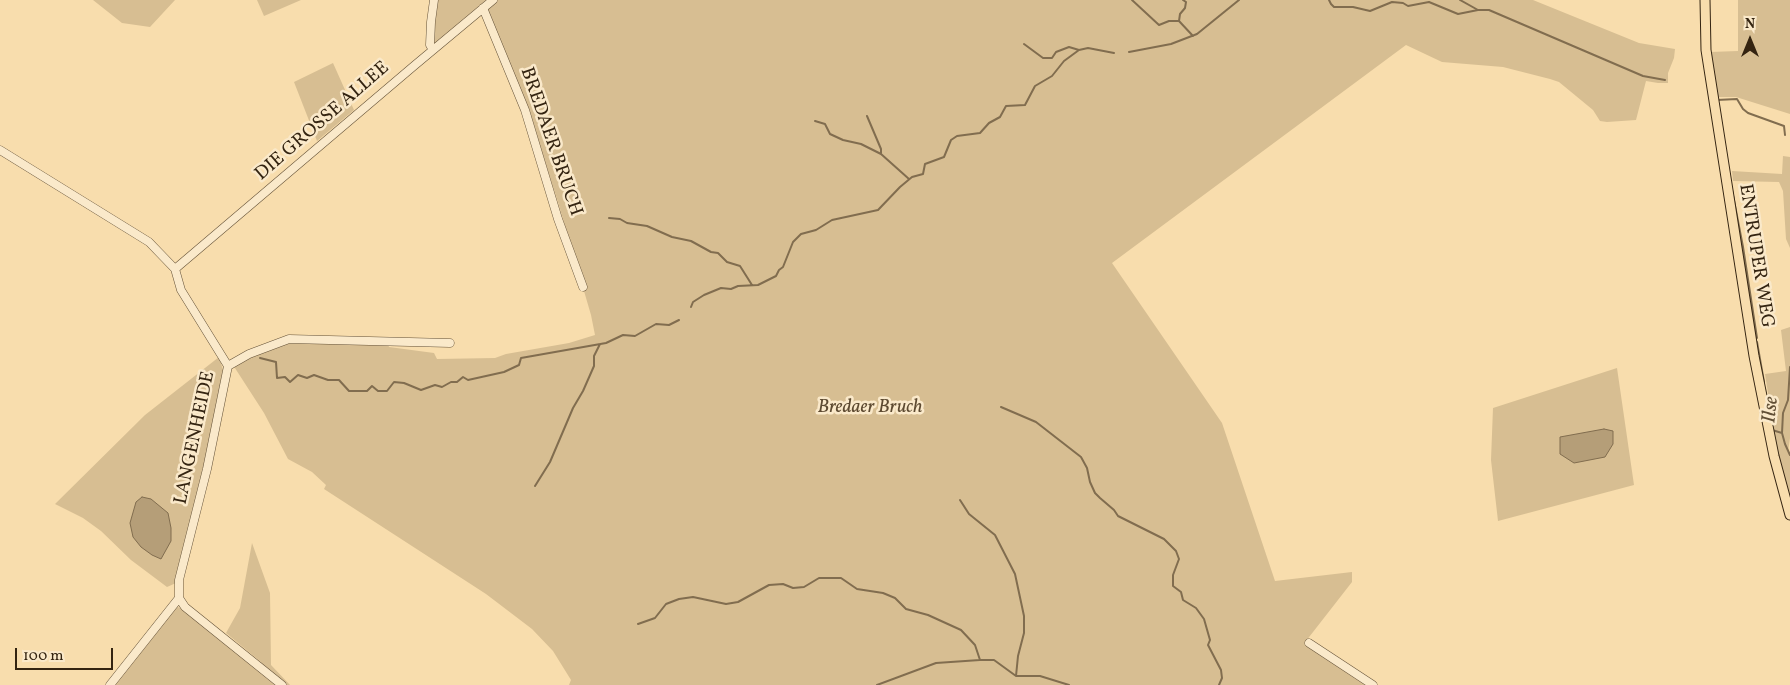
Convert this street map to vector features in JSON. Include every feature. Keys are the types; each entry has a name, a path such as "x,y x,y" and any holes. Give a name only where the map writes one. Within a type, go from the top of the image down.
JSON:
{"main road":[{"name":"ENTRUPER WEG","path":"1705,0 1706,50 1754,356 1774,456 1790,515"}],"street":[{"path":"434,0 430,45 434,50"},
{"name":"DIE GROSSE ALLEE","path":"175,269 493,0"},
{"name":"BREDAER BRUCH","path":"483,8 525,110 558,219 583,287"},
{"name":"LANGENHEIDE","path":"0,150 149,242 175,269 182,290 228,366 207,469 179,580 179,598"},
{"path":"228,366 249,354 289,339 450,343"},
{"path":"110,685 179,598 185,607 282,685"},
{"path":"1310,643 1373,685"}],"green space":[{"path":"93,0 175,0 150,27 122,23"},
{"path":"257,0 301,0 264,16"},
{"path":"436,0 488,0 436,43 433,42"},
{"name":"Bredaer Bruch","path":"497,0 1533,0 1639,43 1675,49 1674,58 1668,73 1668,83 1646,81 1636,120 1607,122 1600,121 1593,110 1559,82 1503,67 1442,62 1406,45 1112,263 1222,423 1275,581 1352,572 1352,582 1306,641 1368,685 569,685 571,680 553,651 532,629 486,594 324,489 326,485 312,472 288,459 264,413 233,365 289,342 388,344 389,347 434,353 437,359 495,358 506,354 569,343 595,335 591,315 558,202 533,125 487,9"},
{"path":"1738,0 1790,0 1790,114 1736,97 1718,97 1710,52 1738,51"},
{"path":"333,63 354,110 317,141 294,82"},
{"path":"1783,156 1790,157 1790,248 1786,239 1783,191 1779,182 1733,181 1732,171 1782,174"},
{"path":"1790,327 1790,438 1788,452 1790,452 1790,499 1777,451 1765,374 1786,371 1781,330"},
{"path":"219,357 223,370 204,467 176,583 167,587 131,560 101,531 83,518 55,504 145,415"},
{"path":"1617,368 1634,485 1498,521 1491,460 1493,408"},
{"path":"252,543 270,593 271,665 290,685 116,685 177,607 182,608 251,664 261,662 226,633 240,608"}],"shaded area":[{"path":"1604,429 1613,431 1613,444 1605,457 1574,463 1560,454 1560,437"},
{"path":"142,497 151,499 168,513 171,541 161,559 141,547 133,537 130,523 136,502"}],"waterway":[{"path":"1132,0 1159,25 1169,21 1179,21"},
{"path":"1183,0 1186,2 1185,8 1180,14 1179,21 1193,36"},
{"path":"1129,52 1171,44 1197,34 1239,0"},
{"path":"1329,0 1334,7 1353,7 1370,11 1392,2 1403,3 1408,6 1429,2 1458,14 1478,10"},
{"path":"1460,0 1478,10 1489,10 1643,76 1665,80"},
{"path":"1024,44 1043,58 1052,58 1056,52 1069,47 1079,50"},
{"path":"691,307 693,302 704,295 721,288 731,289 738,286 758,285 776,276 783,267 793,242 801,234 816,230 832,220 878,210 912,177 923,174 925,164 944,157 951,140 957,136 980,133 989,123 1000,117 1006,106 1025,105 1035,86 1052,76 1064,61 1079,50 1088,48 1114,53"},
{"path":"1717,100 1737,99 1748,113 1784,126 1785,135"},
{"path":"867,116 881,153"},
{"path":"815,121 825,124 830,134 843,140 861,144 881,154 909,179"},
{"path":"1732,190 1757,338"},
{"path":"609,218 647,226 672,237 691,241 711,252 718,253 727,262 740,266 752,285"},
{"path":"260,358 276,362 277,378 285,377 290,382 298,375 307,378 314,375 328,380 339,380 349,391 367,391 372,386 378,391 387,391 394,382 404,383 421,390 435,385 442,387 451,382 457,382 463,377 468,380 504,372 519,365 521,358 606,343 623,335 635,336 656,324 669,325 679,320"},
{"path":"1757,342 1764,382"},
{"path":"535,486 550,462 573,408 583,391 594,366 594,356 600,344"},
{"name":"Ilse","path":"1790,367 1788,400 1783,413 1782,433 1790,455"},
{"path":"1001,407 1036,422 1081,457 1087,468 1095,493 1118,516 1164,539 1176,551 1179,559 1173,575 1173,586 1181,592 1183,600 1196,608 1204,619 1210,640 1208,645 1221,670 1222,678 1219,685"},
{"path":"1772,430 1782,433"},
{"path":"960,500 969,514 995,535 1015,574 1024,616 1024,633 1018,656 1016,676"},
{"path":"638,624 655,618 666,604 679,599 693,597 726,604 738,602 769,585 783,584 793,588 804,587 819,578 841,578 857,589 883,593 895,598 906,609 928,615 961,630 975,645 980,660"},
{"path":"877,685 936,663 980,660 994,660 1016,676 1040,676 1069,685"}]}
